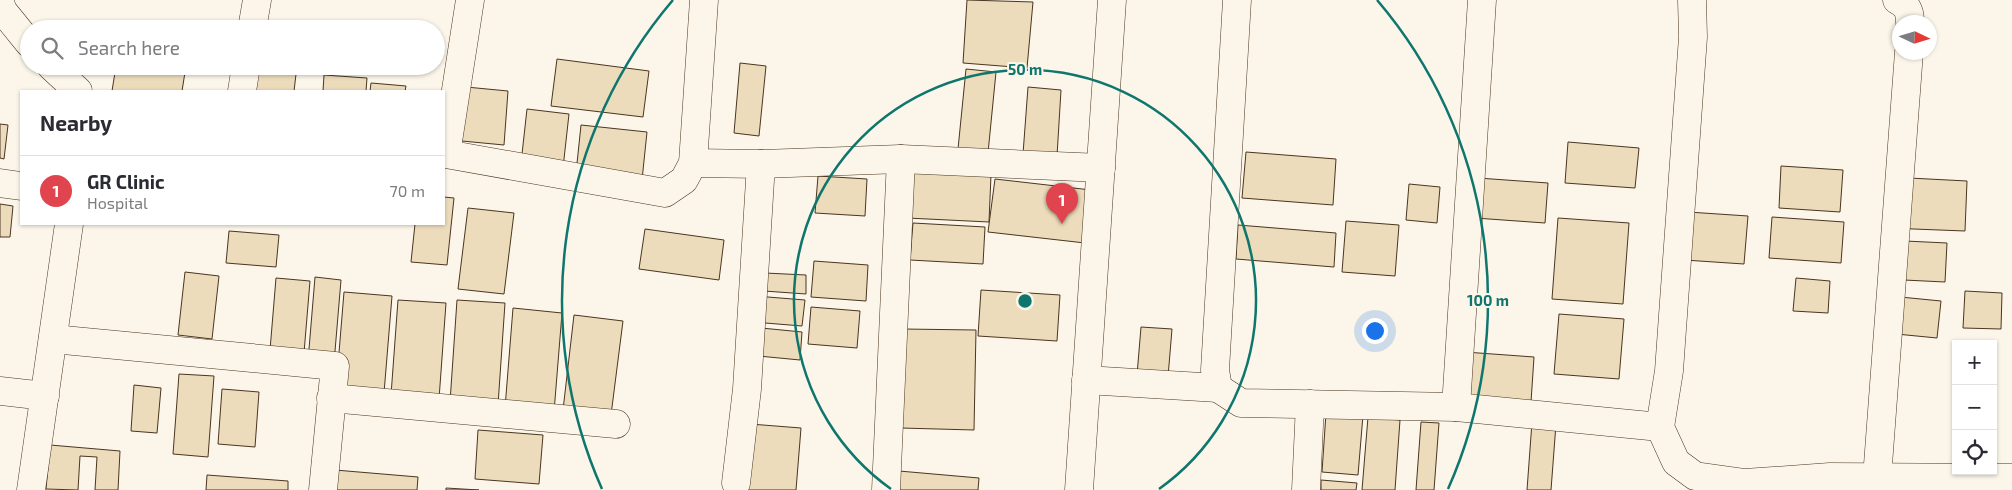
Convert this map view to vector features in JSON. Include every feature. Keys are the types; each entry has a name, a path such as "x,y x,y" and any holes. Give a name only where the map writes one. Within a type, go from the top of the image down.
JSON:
{"street":[{"path":"254,20 257,0"},
{"path":"470,0 445,154 665,193 684,180 693,163 704,0"},
{"path":"1079,490 1112,0"},
{"path":"1218,388 1215,370 1237,0"},
{"path":"1456,407 1482,0"},
{"path":"1692,0 1694,37 1669,371 1660,427 1676,462 1695,476 1745,482 1829,484 1877,478 2012,478"},
{"path":"1897,0 1906,4 1910,15"},
{"path":"0,3 20,31"},
{"path":"1877,478 1908,60"},
{"path":"61,75 77,90"},
{"path":"242,90 245,75"},
{"path":"693,163 761,164 901,159 1100,168"},
{"path":"886,490 901,159"},
{"path":"736,483 746,389 761,164"},
{"path":"0,183 20,186"},
{"path":"31,490 69,225"},
{"path":"53,339 335,366 323,490"},
{"path":"1086,380 1218,388 1241,403 1456,407 1660,427"},
{"path":"0,391 45,396"},
{"path":"331,398 616,424"},
{"path":"1306,490 1310,404"}],"building":[{"path":"967,0 1033,2 1027,68 963,63"},
{"path":"557,59 649,71 643,117 551,106"},
{"path":"740,63 766,66 759,136 734,133"},
{"path":"966,69 996,72 988,153 958,149"},
{"path":"115,75 185,75 182,90 112,90"},
{"path":"256,75 296,75 294,90 254,90"},
{"path":"324,75 367,78 366,90 323,90"},
{"path":"371,83 406,86 405,90 370,90"},
{"path":"466,87 508,91 504,145 462,141"},
{"path":"1028,87 1061,90 1057,156 1023,154"},
{"path":"527,109 569,114 563,168 521,163"},
{"path":"0,124 8,125 4,159 0,158"},
{"path":"581,125 647,132 642,180 576,173"},
{"path":"1568,142 1639,148 1635,188 1565,183"},
{"path":"1246,152 1336,159 1333,205 1242,198"},
{"path":"1781,166 1843,170 1840,212 1779,208"},
{"path":"909,171 991,175 989,222 907,218"},
{"path":"818,176 867,179 865,216 815,213"},
{"path":"1890,177 1967,181 1965,231 1888,228"},
{"path":"1478,178 1548,183 1545,223 1475,218"},
{"path":"995,179 1091,190 1085,243 988,232"},
{"path":"1409,184 1440,187 1437,223 1406,220"},
{"path":"445,197 454,198 447,265 411,262 415,225 445,225"},
{"path":"0,204 13,206 10,237 0,237"},
{"path":"468,208 514,213 504,294 458,289"},
{"path":"1688,212 1748,216 1744,264 1684,260"},
{"path":"1772,217 1844,222 1841,263 1769,258"},
{"path":"1558,218 1629,223 1623,304 1552,299"},
{"path":"1346,221 1399,225 1395,276 1342,272"},
{"path":"913,223 985,227 983,264 910,260"},
{"path":"1238,225 1336,233 1334,267 1236,259"},
{"path":"645,229 724,240 719,280 639,269"},
{"path":"229,231 279,235 276,267 226,263"},
{"path":"1905,241 1947,243 1945,282 1904,280"},
{"path":"814,261 868,265 866,301 811,297"},
{"path":"185,272 219,276 212,339 178,335"},
{"path":"765,273 806,275 806,294 764,291"},
{"path":"315,277 341,280 334,363 308,361"},
{"path":"276,278 310,281 304,353 270,350"},
{"path":"1796,278 1830,281 1828,313 1793,311"},
{"path":"981,290 1060,295 1057,341 978,336"},
{"path":"1965,291 2002,293 2001,329 1963,328"},
{"path":"344,292 392,296 384,393 336,389"},
{"path":"755,296 805,300 802,326 753,322"},
{"path":"1890,296 1941,301 1937,338 1886,333"},
{"path":"398,300 446,303 439,399 391,395"},
{"path":"457,300 505,303 498,405 450,402"},
{"path":"811,307 860,311 857,348 808,344"},
{"path":"513,308 562,313 554,412 505,408"},
{"path":"1559,314 1624,319 1619,379 1554,374"},
{"path":"574,315 623,321 611,415 563,410"},
{"path":"751,327 802,332 800,360 748,355"},
{"path":"1141,327 1172,329 1168,377 1137,375"},
{"path":"903,329 976,330 974,430 901,428"},
{"path":"1465,352 1534,357 1531,402 1462,396"},
{"path":"179,374 214,376 208,457 173,454"},
{"path":"134,385 161,388 157,433 131,431"},
{"path":"222,389 259,392 255,447 218,444"},
{"path":"1326,413 1363,415 1358,475 1322,472"},
{"path":"1368,417 1400,420 1395,490 1362,490"},
{"path":"1421,422 1439,423 1434,490 1416,490"},
{"path":"1532,422 1556,424 1551,490 1527,490"},
{"path":"750,424 801,428 796,490 745,490"},
{"path":"478,430 543,435 539,484 475,479"},
{"path":"50,445 120,451 118,490 95,490 97,457 80,456 78,490 46,489"},
{"path":"335,470 418,477 417,490 334,490"},
{"path":"899,471 979,478 978,490 897,490"},
{"path":"207,475 288,481 288,490 206,490"},
{"path":"1321,480 1357,483 1356,490 1321,490"},
{"path":"446,488 479,490 446,490"}],"place":[{"name":"GR Clinic","path":"1062,224"}]}
